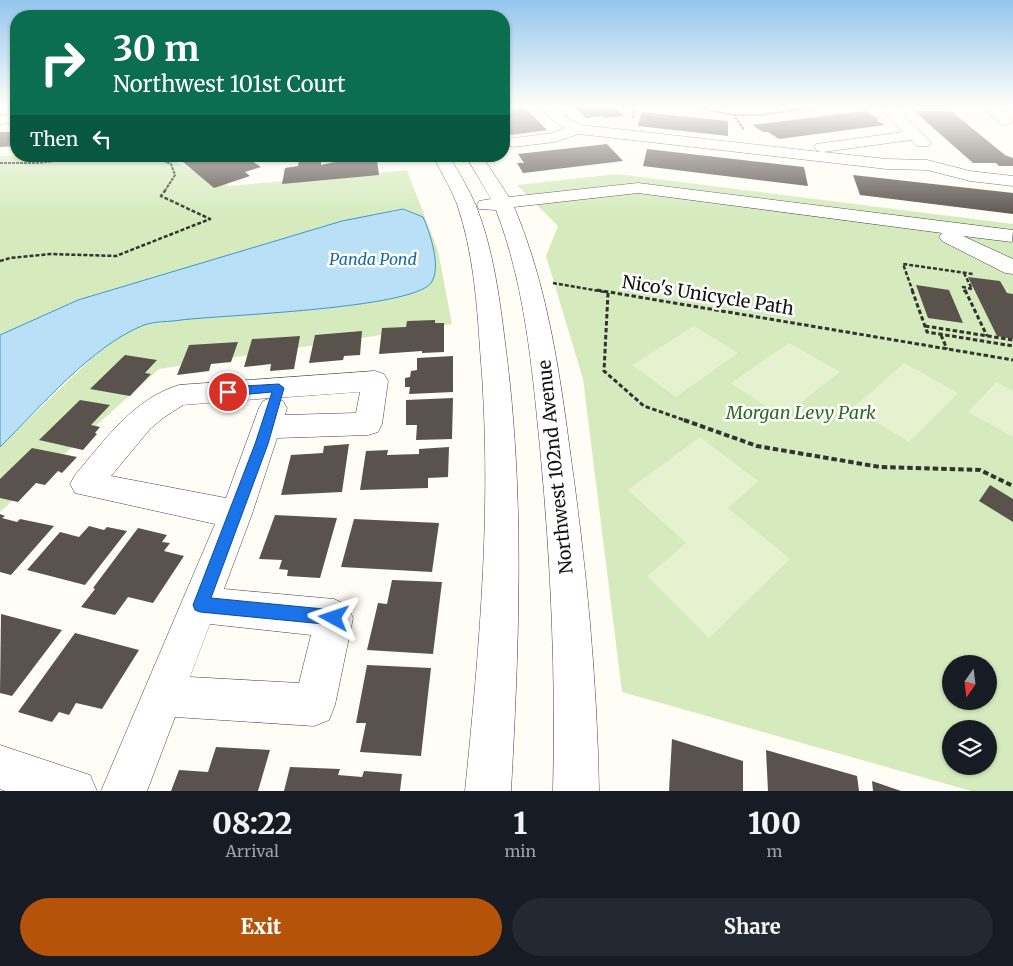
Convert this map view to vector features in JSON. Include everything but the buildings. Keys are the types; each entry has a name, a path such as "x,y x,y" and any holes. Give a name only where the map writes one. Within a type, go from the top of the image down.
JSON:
{"street":[{"path":"706,144 900,166 927,165 962,174 1013,181"},
{"path":"810,156 809,151 820,147 844,144"},
{"path":"923,144 934,158 927,165"},
{"path":"444,162 467,207 484,281 494,357 500,427 499,634 488,791"},
{"name":"Northwest 102nd Avenue","path":"478,162 492,182 502,204 527,278 546,376 564,524 575,668 576,791"},
{"path":"467,207 638,188 1012,236"},
{"path":"919,224 991,256 1013,268"},
{"path":"991,256 985,242 990,238 1012,236"},
{"path":"236,514 86,484 145,418 168,400 193,394 375,381 368,424 267,426"},
{"path":"124,791 236,514 279,388"},
{"path":"163,696 314,705 334,618 200,605"},
{"path":"0,766 74,791"}],"path":[{"path":"749,144 750,149"},
{"path":"0,163 46,162"},
{"path":"0,261 10,258 52,254 116,256 210,219 161,196 175,175 170,164 166,162"},
{"path":"974,274 903,264 928,332 1013,346"},
{"path":"964,272 972,289 963,288 988,336"},
{"path":"548,282 608,293"},
{"name":"Nico's Unicycle Path","path":"1013,360 608,293 604,371 644,406 757,446 880,467 980,470 1013,486"},
{"path":"925,326 1013,340"},
{"path":"941,334 947,349"}],"green space":[{"path":"10,155 10,162 175,162 229,186 407,170 438,251 452,324 159,369 0,512 0,447 99,351 119,337 146,324 326,308 342,221 78,300 0,335 0,156"},
{"name":"Morgan Levy Park","path":"617,174 1013,224 1013,791 971,791 622,692 583,379 546,256 558,226 517,185"},
{"path":"694,326 738,353 676,397 632,365"},
{"path":"789,343 840,372 782,417 731,383"},
{"path":"904,363 958,393 909,442 853,408"},
{"path":"996,382 1013,391 1013,437 968,412"},
{"path":"700,437 758,481 728,508 790,559 709,638 647,576 686,543 628,490"}],"water":[{"name":"Panda Pond","path":"403,209 423,217 434,250 435,268 431,283 416,292 354,305 158,322 144,325 105,347 86,362 0,447 0,335 78,300 342,221"}],"route":[{"path":"228,392 279,388 262,444 200,605 334,618"}]}
